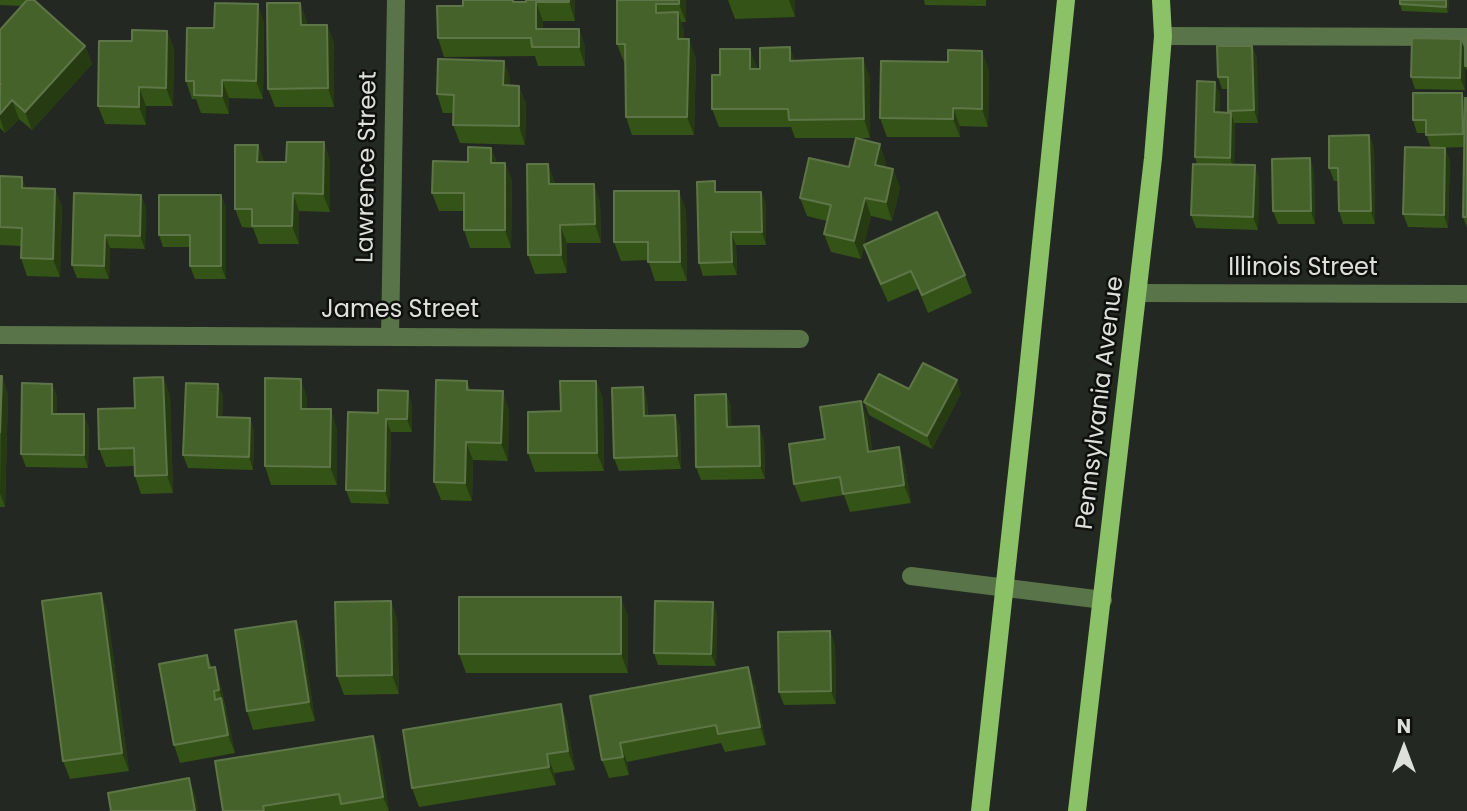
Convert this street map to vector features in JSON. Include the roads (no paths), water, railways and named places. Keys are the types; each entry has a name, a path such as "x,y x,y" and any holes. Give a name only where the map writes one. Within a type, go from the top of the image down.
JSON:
{"main road":[{"path":"980,811 1066,0"},
{"name":"Pennsylvania Avenue","path":"1077,811 1153,158 1163,36 1161,0"}],"street":[{"name":"Lawrence Street","path":"390,335 396,0"},
{"path":"1163,36 1467,37"},
{"name":"Illinois Street","path":"1139,293 1467,293"},
{"name":"James Street","path":"0,335 800,339"},
{"path":"911,576 1103,600"}]}
